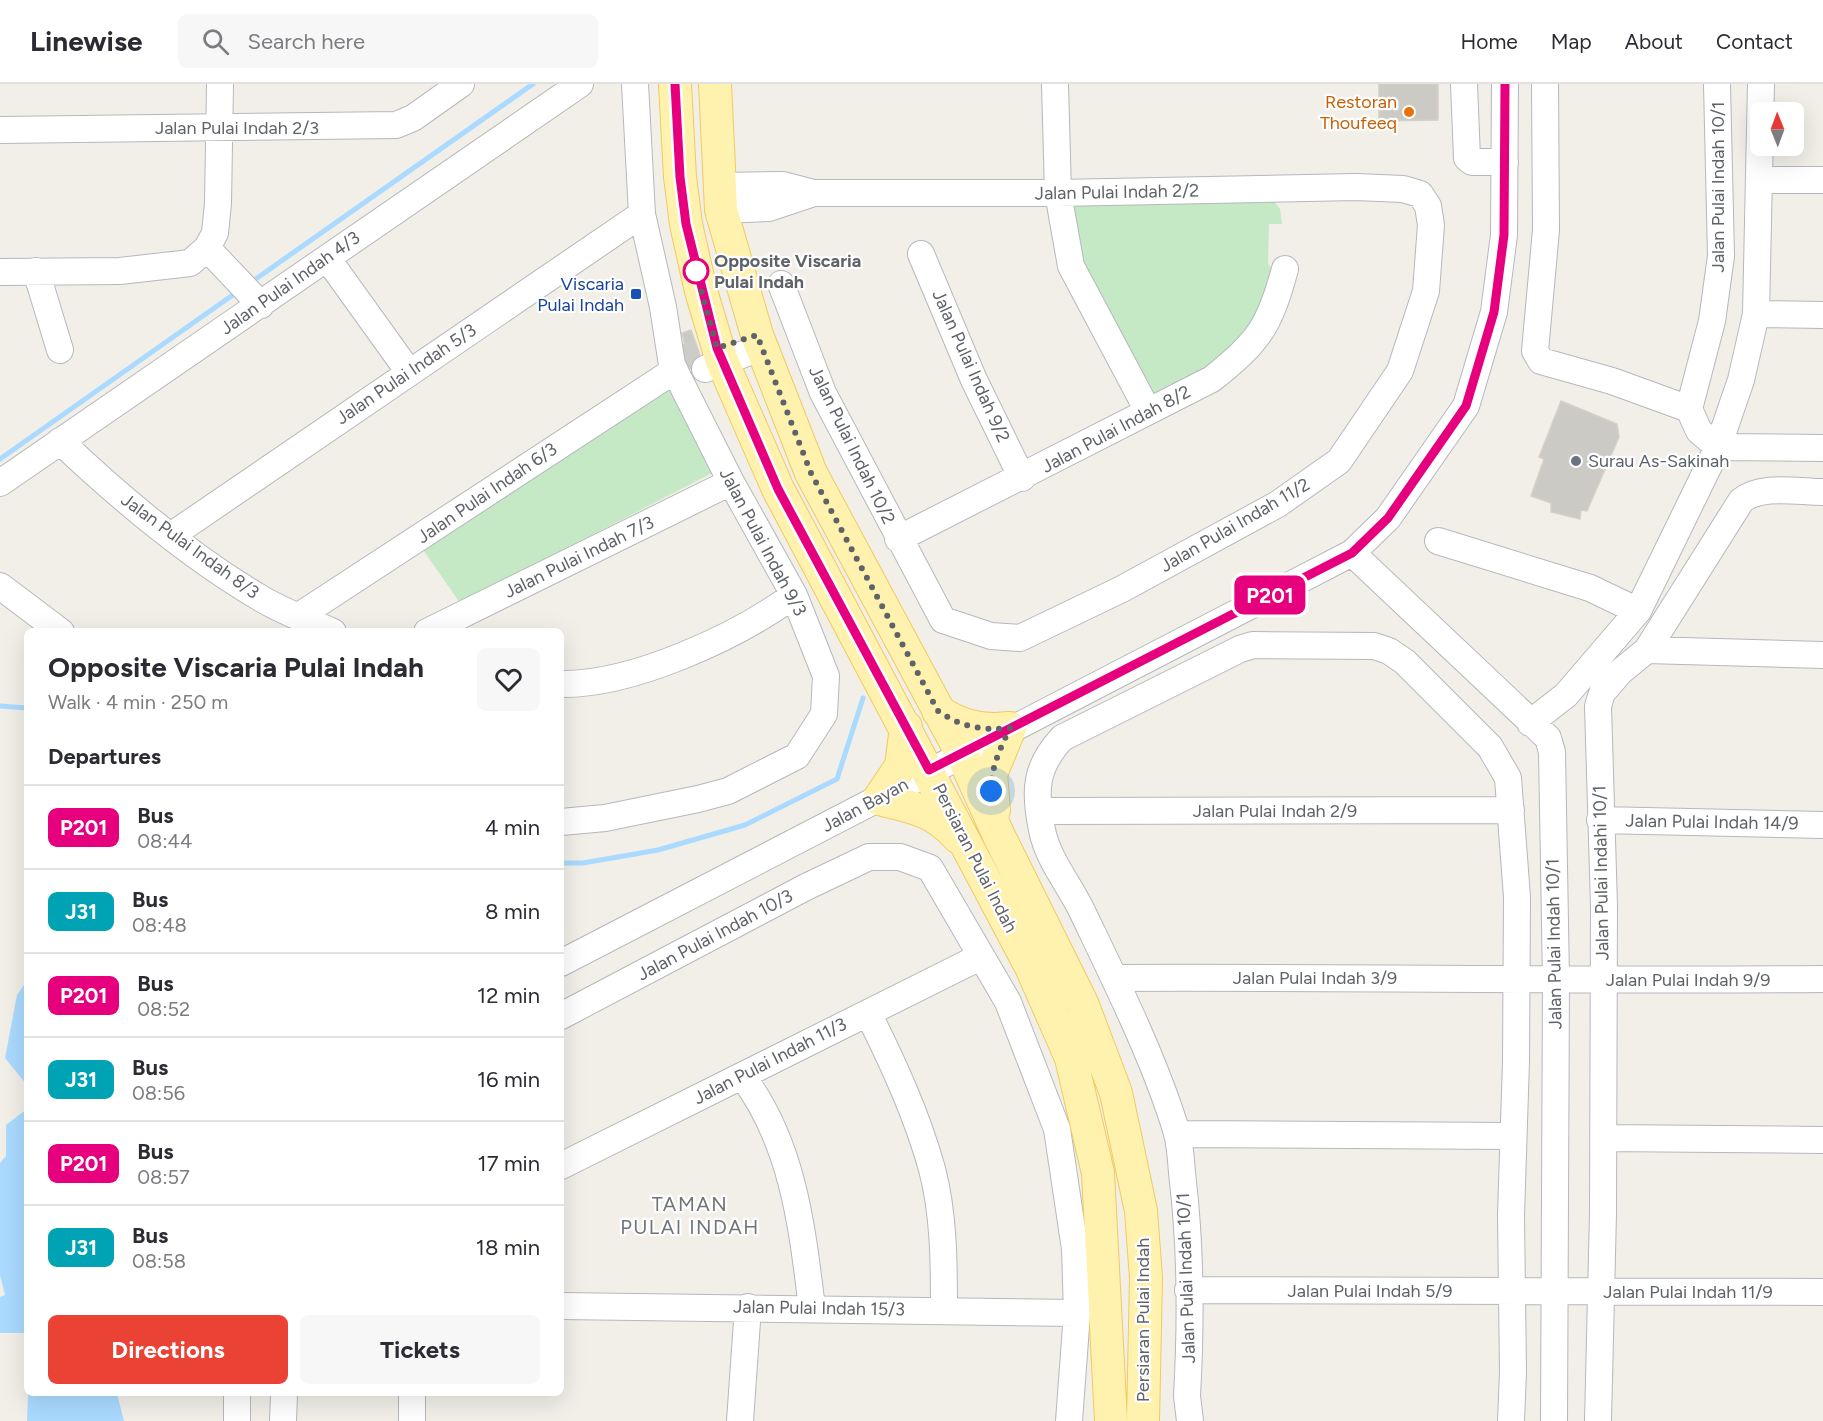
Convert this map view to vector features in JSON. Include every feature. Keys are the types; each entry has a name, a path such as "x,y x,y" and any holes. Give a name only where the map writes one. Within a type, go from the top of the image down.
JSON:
{"main road":[{"name":"Persiaran Pulai Indah","path":"675,84 696,363 778,489 929,770 1031,967 1071,1058 1098,1173 1111,1421"},
{"name":"Persiaran Pulai Indah","path":"715,84 720,198 760,341 811,473 962,754 999,836 1082,1003 1116,1093 1141,1211 1146,1278 1143,1421"},
{"path":"938,711 949,719 973,728 1010,728 991,774 999,836"},
{"path":"906,727 901,766 879,799 929,812 946,823 972,854"}],"street":[{"path":"0,272 120,271 190,262 207,249 214,232 218,202 220,84"},
{"name":"Jalan Pulai Indah 2/3","path":"0,130 396,125 413,118 461,84"},
{"name":"Jalan Pulai Indah 4/3","path":"0,483 580,84"},
{"name":"Jalan Pulai Indah 9/3","path":"564,822 605,818 698,800 728,790 797,756 824,714 826,676 794,595 731,482 696,363 642,214 635,84"},
{"path":"1055,84 1058,193 1071,266 1148,411"},
{"path":"1464,84 1467,158 1472,162 1505,162"},
{"name":"Jalan Bayan","path":"564,961 879,799 1010,728 1352,553 1388,518 1466,406 1494,312 1504,235 1505,84"},
{"path":"1545,84 1545,230 1535,351 1541,361 1612,381 1689,409 1699,431 1718,447 1823,448"},
{"name":"Jalan Pulai Indah 10/1","path":"1689,409 1712,321 1721,256 1717,84"},
{"path":"1530,723 1566,695 1638,611 1718,447 1741,380 1756,314 1761,84"},
{"path":"1758,180 1823,180"},
{"name":"Jalan Pulai Indah 2/2","path":"720,198 783,185 804,188 814,193 1058,193 1356,187 1403,189 1420,194"},
{"name":"Jalan Pulai Indah 11/2","path":"898,539 944,620 991,636 1020,638 1122,589 1278,504 1339,461 1400,371 1426,291 1431,225 1428,206 1420,194"},
{"name":"Jalan Pulai Indah 5/3","path":"172,535 642,214"},
{"path":"207,249 260,303"},
{"name":"Jalan Pulai Indah 9/2","path":"921,254 974,380 1022,478"},
{"path":"327,258 409,372"},
{"name":"Jalan Pulai Indah 8/2","path":"898,539 1022,478 1212,379 1249,349 1273,312 1284,269"},
{"path":"36,271 60,350"},
{"name":"Jalan Pulai Indah 10/2","path":"781,284 823,393 898,539"},
{"path":"1756,314 1823,315"},
{"name":"Jalan Pulai Indah 6/3","path":"299,616 696,363 760,341"},
{"name":"Jalan Pulai Indah 8/3","path":"60,441 92,472 224,575 264,600 324,628"},
{"name":"Jalan Pulai Indah 7/3","path":"435,628 731,482"},
{"name":"Jalan Pulai Indahi 10/1","path":"1598,1421 1604,1138 1604,981 1598,706 1602,693 1620,672 1647,650 1699,571 1741,501 1749,494 1765,492 1823,492"},
{"path":"1438,542 1590,588 1638,611"},
{"name":"Jalan Pulai Indah 10/1","path":"1352,553 1548,738 1552,752 1556,980 1554,1421"},
{"path":"0,586 56,628"},
{"path":"564,684 576,684 639,671 694,650 768,614 794,595"},
{"name":"Jalan Pulai Indah 10/1","path":"1190,1421 1187,1396 1187,1216 1177,1134 1114,978 1074,893 1057,868 1042,833 1039,811 1039,769 1046,755 1062,738 1240,649 1253,645 1374,646 1405,662 1490,747 1508,778 1516,897 1511,1421"},
{"path":"1647,650 1823,655"},
{"name":"Jalan Pulai Indah 2/9","path":"1039,811 1510,810"},
{"name":"Jalan Pulai Indah 14/9","path":"1600,820 1823,825"},
{"name":"Jalan Pulai Indah 10/3","path":"564,1014 806,887 869,857 900,857 930,868 980,957"},
{"path":"980,957 1008,1002 1057,1129 1075,1249 1077,1313 1069,1421"},
{"name":"Jalan Pulai Indah 11/3","path":"564,1164 980,957"},
{"name":"Jalan Pulai Indah 3/9","path":"1114,978 1516,979"},
{"name":"Jalan Pulai Indah 9/9","path":"1516,979 1604,981 1823,979"},
{"path":"868,1013 899,1075 932,1170 944,1245 944,1310"},
{"path":"741,1076 761,1101 781,1146 800,1212 812,1308"},
{"path":"1177,1134 1514,1136"},
{"path":"1604,1138 1823,1140"},
{"name":"Jalan Pulai Indah 5/9","path":"1188,1290 1553,1292"},
{"name":"Jalan Pulai Indah 11/9","path":"1553,1292 1823,1292"},
{"name":"Jalan Pulai Indah 15/3","path":"564,1306 1077,1313"},
{"path":"740,1421 748,1307"},
{"path":"237,1396 237,1421"},
{"path":"283,1421 284,1396"},
{"path":"412,1396 412,1421"}],"green space":[{"path":"1273,200 1280,209 1282,224 1269,224 1268,264 1274,271 1259,311 1240,337 1200,376 1157,395 1146,391 1076,257 1073,206 1079,203"},
{"path":"666,382 716,466 712,473 460,603 424,551"}],"water":[{"path":"24,985 24,1081 5,1058 17,995"},
{"path":"24,1111 24,1333 0,1333 0,1297 5,1295 0,1275 0,1163 6,1156 6,1125"},
{"path":"28,1396 118,1396 124,1421 27,1421"}],"building":[{"path":"1379,84 1438,84 1438,120 1379,121"},
{"path":"691,330 700,355 693,360 690,368 682,333"},
{"name":"Surau As-Sakinah","path":"1561,401 1617,424 1619,437 1587,511 1581,510 1580,519 1551,512 1551,503 1531,496 1544,459 1539,457"}],"waterway":[{"path":"250,283 533,84"},
{"path":"0,459 237,292"},
{"path":"564,863 583,863 658,850 745,825 837,779 863,698"},
{"path":"0,706 24,708"}],"tunnel":[{"path":"681,359 699,352"}],"bus line":[{"name":"P201","path":"675,84 680,177 686,224 717,348 778,489 929,770 1352,553 1388,518 1466,406 1494,312 1504,235 1505,84"}],"place":[{"name":"Restoran Thoufeeq","path":"1409,112"},
{"name":"Opposite Viscaria Pulai Indah","path":"696,271"},
{"name":"Viscaria Pulai Indah","path":"636,294"},
{"name":"Surau As-Sakinah","path":"1576,461"}],"district":[{"name":"TAMAN PULAI INDAH","path":"690,1216"}],"route":[{"path":"696,271 696,269 717,348 757,335 811,473 938,711 949,719 973,728 995,730 1010,728 991,774 991,791"}]}
